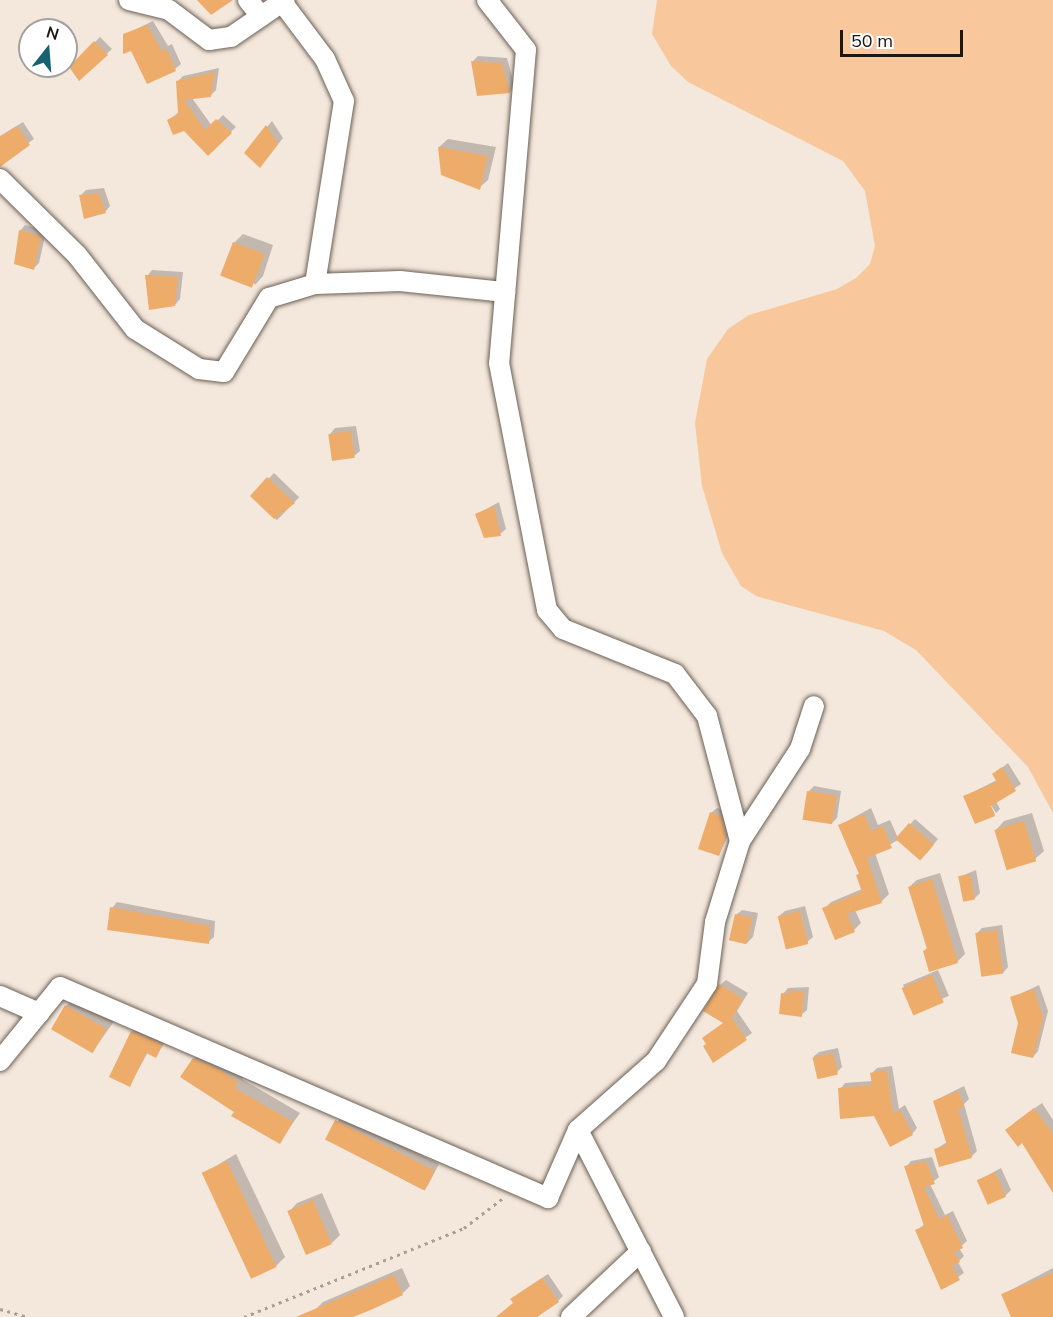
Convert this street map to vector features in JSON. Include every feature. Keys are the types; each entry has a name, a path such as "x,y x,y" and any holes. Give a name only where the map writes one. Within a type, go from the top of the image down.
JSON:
{"street":[{"path":"129,0 169,10 209,40 231,37 283,1 325,59 344,101 315,284"},
{"path":"248,0 261,16"},
{"path":"487,0 525,50 499,363 547,610 563,630 675,674 707,716 740,841"},
{"path":"0,179 77,255 135,329 199,369 224,372 269,298 315,284 400,281 505,291"},
{"path":"0,1061 60,987 548,1198 578,1130 656,1061 706,984 715,922 740,841 800,749 814,706"},
{"path":"0,996 39,1013"},
{"path":"578,1130 674,1317"},
{"path":"571,1317 641,1251"}],"path":[{"path":"244,1317 464,1228 501,1202 511,1183"},
{"path":"0,1309 28,1317"}],"shaded area":[{"path":"657,0 1053,0 1053,813 1028,767 916,650 884,631 756,596 741,586 722,553 702,486 695,423 707,359 728,329 749,315 837,289 856,278 870,264 875,246 865,191 843,161 688,82 671,66 652,34"}],"building":[{"path":"197,0 233,0 211,15"},
{"path":"147,25 162,51 167,49 176,71 147,84 131,51 123,54 123,34"},
{"path":"94,41 108,55 79,81 77,78 78,58"},
{"path":"471,61 502,63 510,93 477,96"},
{"path":"215,72 211,97 184,100 205,130 216,119 232,133 208,156 184,131 173,135 167,120 178,114 176,81"},
{"path":"266,125 278,144 260,168 244,153"},
{"path":"17,126 30,145 0,167 0,137"},
{"path":"438,147 488,156 480,190 441,175"},
{"path":"99,193 106,213 84,219 79,195"},
{"path":"19,230 41,236 34,270 14,264"},
{"path":"233,242 265,254 252,288 220,276"},
{"path":"145,275 178,277 175,306 149,310"},
{"path":"351,431 355,458 332,461 328,434"},
{"path":"267,477 295,503 274,519 250,496"},
{"path":"494,506 501,536 484,538 475,514"},
{"path":"1002,767 1016,791 991,806 995,816 975,824 963,796 997,782 992,774"},
{"path":"807,791 837,796 832,824 802,820"},
{"path":"710,812 721,816 726,836 719,856 698,849"},
{"path":"864,814 871,831 883,826 892,848 867,858 882,903 847,914 855,932 835,940 822,908 862,892 856,875 859,874 838,825"},
{"path":"1024,821 1036,861 1007,870 994,830"},
{"path":"909,823 934,845 920,860 895,839"},
{"path":"970,874 975,900 963,902 958,876"},
{"path":"932,879 958,963 929,972 923,951 927,949 908,887"},
{"path":"110,907 210,926 209,944 107,930"},
{"path":"800,911 808,944 786,950 778,917"},
{"path":"735,914 753,918 746,944 729,940"},
{"path":"997,930 1003,974 981,977 975,933"},
{"path":"932,975 944,1003 913,1016 902,988"},
{"path":"719,984 743,999 732,1018 747,1040 713,1063 703,1046 706,1044 702,1038 723,1023 703,1011"},
{"path":"1034,989 1043,1018 1033,1058 1011,1053 1018,1023 1010,997"},
{"path":"789,990 804,992 802,1017 779,1014 781,993 789,994"},
{"path":"65,1005 107,1029 93,1053 51,1029"},
{"path":"131,1031 163,1044 156,1058 146,1053 130,1087 109,1077"},
{"path":"833,1053 838,1074 817,1079 813,1058"},
{"path":"193,1058 215,1067 238,1082 235,1088 293,1122 280,1144 231,1116 234,1112 180,1077"},
{"path":"887,1070 893,1113 900,1110 913,1135 890,1147 874,1116 840,1119 838,1088 872,1085 870,1073"},
{"path":"958,1091 964,1106 958,1108 972,1158 939,1167 934,1149 947,1145 933,1101"},
{"path":"1034,1108 1053,1134 1053,1193 1022,1143 1018,1147 1005,1130"},
{"path":"335,1120 435,1171 425,1190 325,1140"},
{"path":"227,1161 276,1267 251,1279 202,1173"},
{"path":"926,1161 935,1184 924,1187 939,1219 947,1215 963,1248 954,1252 960,1262 952,1266 960,1280 941,1290 915,1230 924,1226 904,1166"},
{"path":"995,1172 1006,1197 988,1205 977,1180"},
{"path":"313,1200 332,1244 306,1255 287,1211"},
{"path":"1053,1273 1053,1317 1011,1317 1001,1294"},
{"path":"394,1275 403,1295 373,1309 353,1317 296,1317"},
{"path":"542,1278 559,1302 537,1317 496,1317 513,1303 510,1299"}]}
